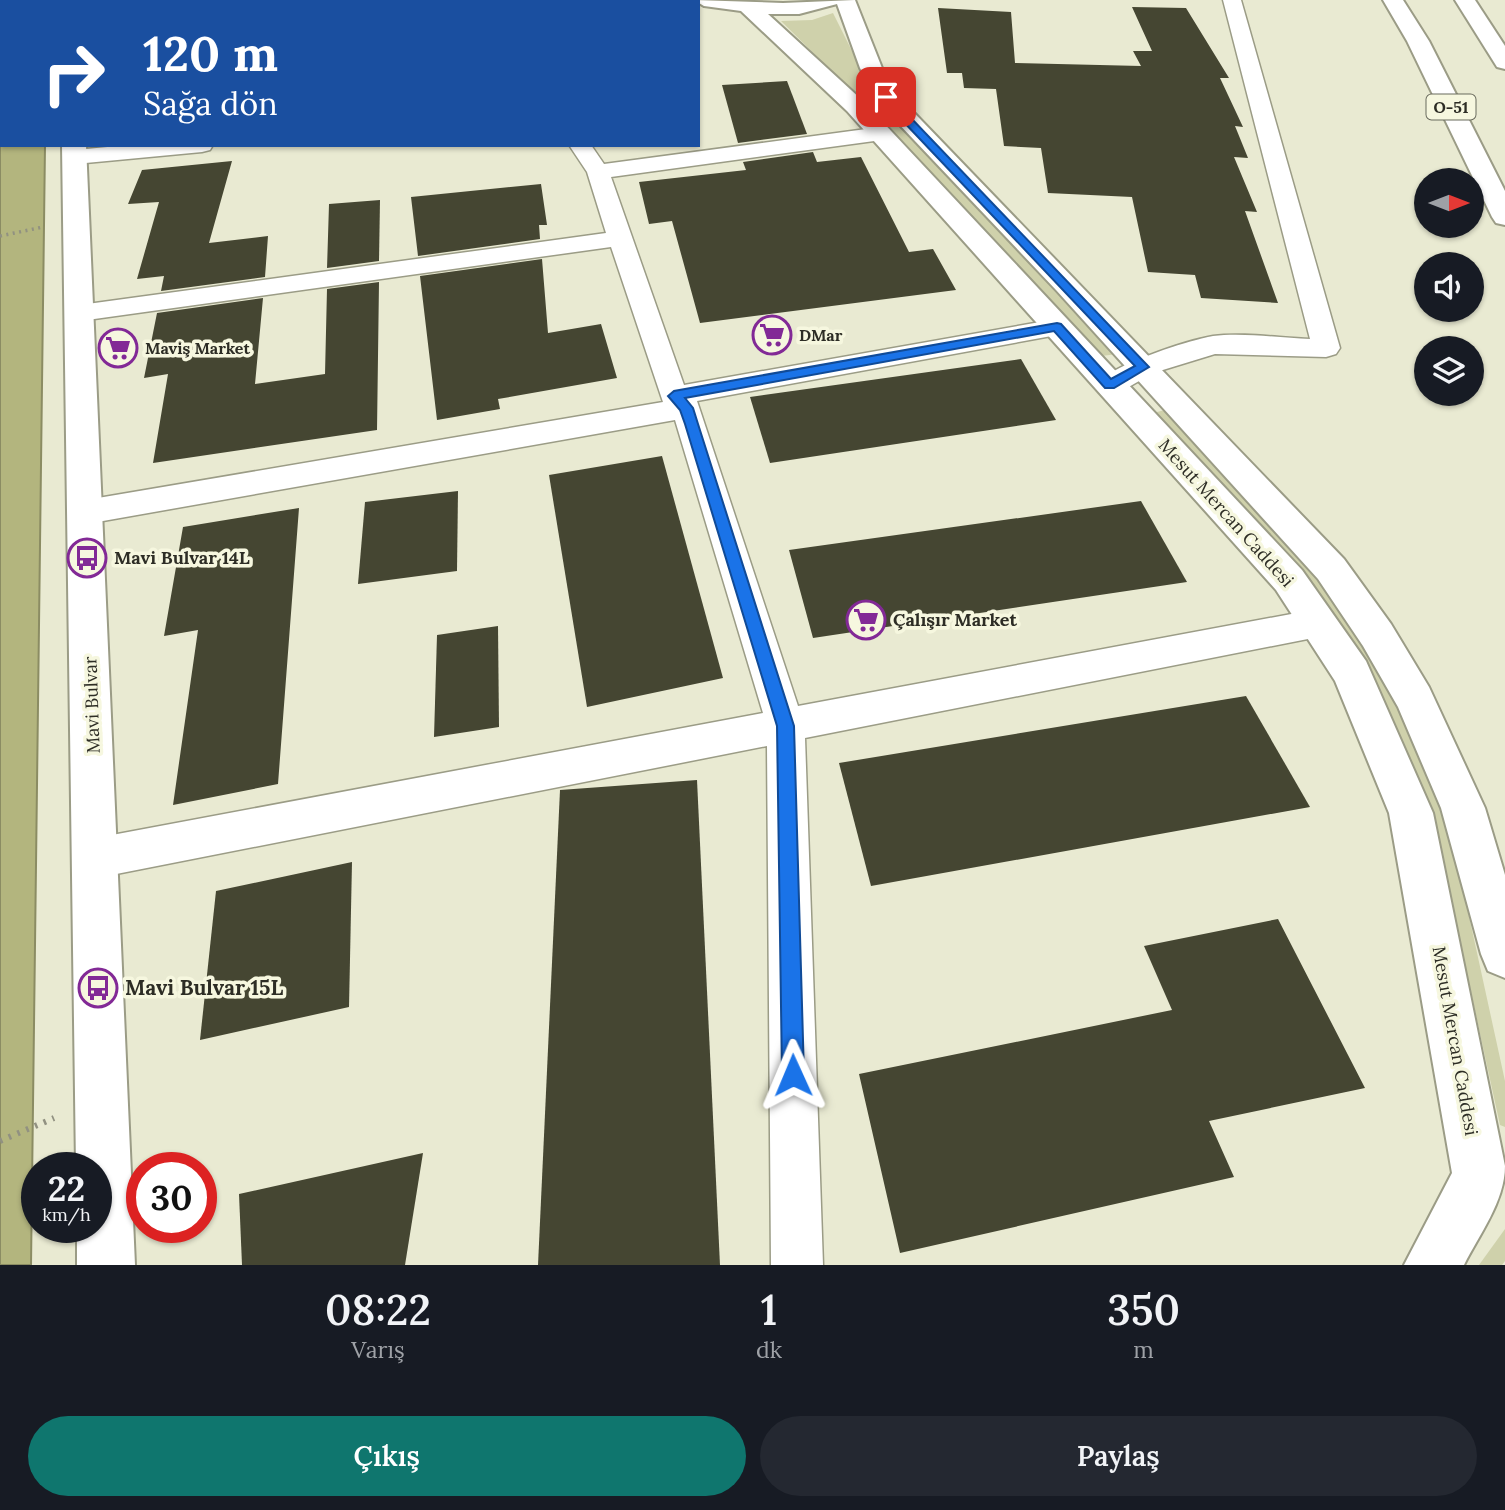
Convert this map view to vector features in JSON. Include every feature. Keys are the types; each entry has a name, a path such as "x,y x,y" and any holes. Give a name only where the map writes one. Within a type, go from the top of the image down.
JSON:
{"main road":[{"path":"704,0 742,2 762,8 799,9 830,0"},
{"path":"845,0 870,68 886,97 1331,569 1377,635 1415,699 1463,808 1505,954"},
{"name":"O-51","path":"1393,0 1418,41 1505,216"},
{"path":"1465,0 1505,62"},
{"name":"Mesut Mercan Caddesi","path":"742,2 855,106 1289,580 1352,673 1411,813 1480,1177 1433,1265"},
{"name":"Mavi Bulvar","path":"75,151 106,1265"}],"street":[{"path":"1110,385 1143,367 1214,345 1326,348 1232,0"},
{"path":"797,1265 786,726 680,402 589,159 881,134"},
{"path":"75,151 160,147"},
{"path":"80,313 620,238"},
{"path":"86,512 680,402 1057,327"},
{"path":"96,858 1318,623"}],"path":[{"path":"0,236 49,226"},
{"path":"0,1141 57,1117"}],"shaded area":[{"path":"833,13 878,103 1118,354 1101,356 866,105 781,21 812,20"},
{"path":"0,147 45,147 32,1152 21,1152 21,1243 31,1243 31,1265 0,1265"},
{"path":"1169,409 1319,581 1385,675 1448,820 1505,1081 1505,1127 1500,1125 1433,819 1374,678 1308,584 1153,413"},
{"path":"1505,1229 1505,1261 1502,1265 1479,1265"}],"building":[{"path":"1132,7 1186,8 1229,78 1220,78 1243,127 1235,126 1248,158 1234,157 1257,212 1245,211 1278,303 1201,298 1195,275 1148,272 1132,197 1048,193 1041,148 1004,146 996,89 964,88 962,73 947,73 938,8 1011,12 1015,63 1141,66 1133,51 1152,51"},
{"path":"787,81 807,134 738,143 722,85"},
{"path":"813,152 817,162 861,157 909,252 933,249 956,290 700,323 672,221 649,224 639,182 746,170 743,162"},
{"path":"232,161 209,243 268,236 265,277 161,291 164,276 137,279 159,202 128,204 142,170"},
{"path":"541,184 547,225 539,225 540,239 418,256 411,197"},
{"path":"380,200 379,261 327,268 329,204"},
{"path":"542,259 548,333 601,324 617,378 498,399 500,409 437,420 420,276"},
{"path":"379,282 377,430 153,463 168,374 144,378 157,313 263,298 255,384 325,374 327,289"},
{"path":"1021,359 1056,420 770,463 750,397"},
{"path":"662,456 723,678 587,707 549,475"},
{"path":"458,491 457,571 358,584 365,502"},
{"path":"1141,501 1187,582 813,638 789,550"},
{"path":"299,508 278,784 173,805 198,630 164,636 183,527"},
{"path":"498,626 499,727 434,737 437,635"},
{"path":"1246,696 1310,807 871,886 839,763"},
{"path":"697,780 720,1265 538,1265 560,790"},
{"path":"352,862 349,1007 200,1040 216,891"},
{"path":"1278,919 1365,1088 1209,1121 1234,1177 900,1253 859,1074 1172,1010 1144,946"},
{"path":"423,1153 405,1265 242,1265 239,1194"}],"place":[{"name":"DMar","path":"772,335"},
{"name":"Maviş Market","path":"118,348"},
{"name":"Mavi Bulvar 14L","path":"87,558"},
{"name":"Çalışır Market","path":"866,620"},
{"name":"Mavi Bulvar 15L","path":"98,988"}],"route":[{"path":"793,1075 786,726 692,424 686,408 674,396 1057,327 1110,385 1143,367 886,97"}]}
